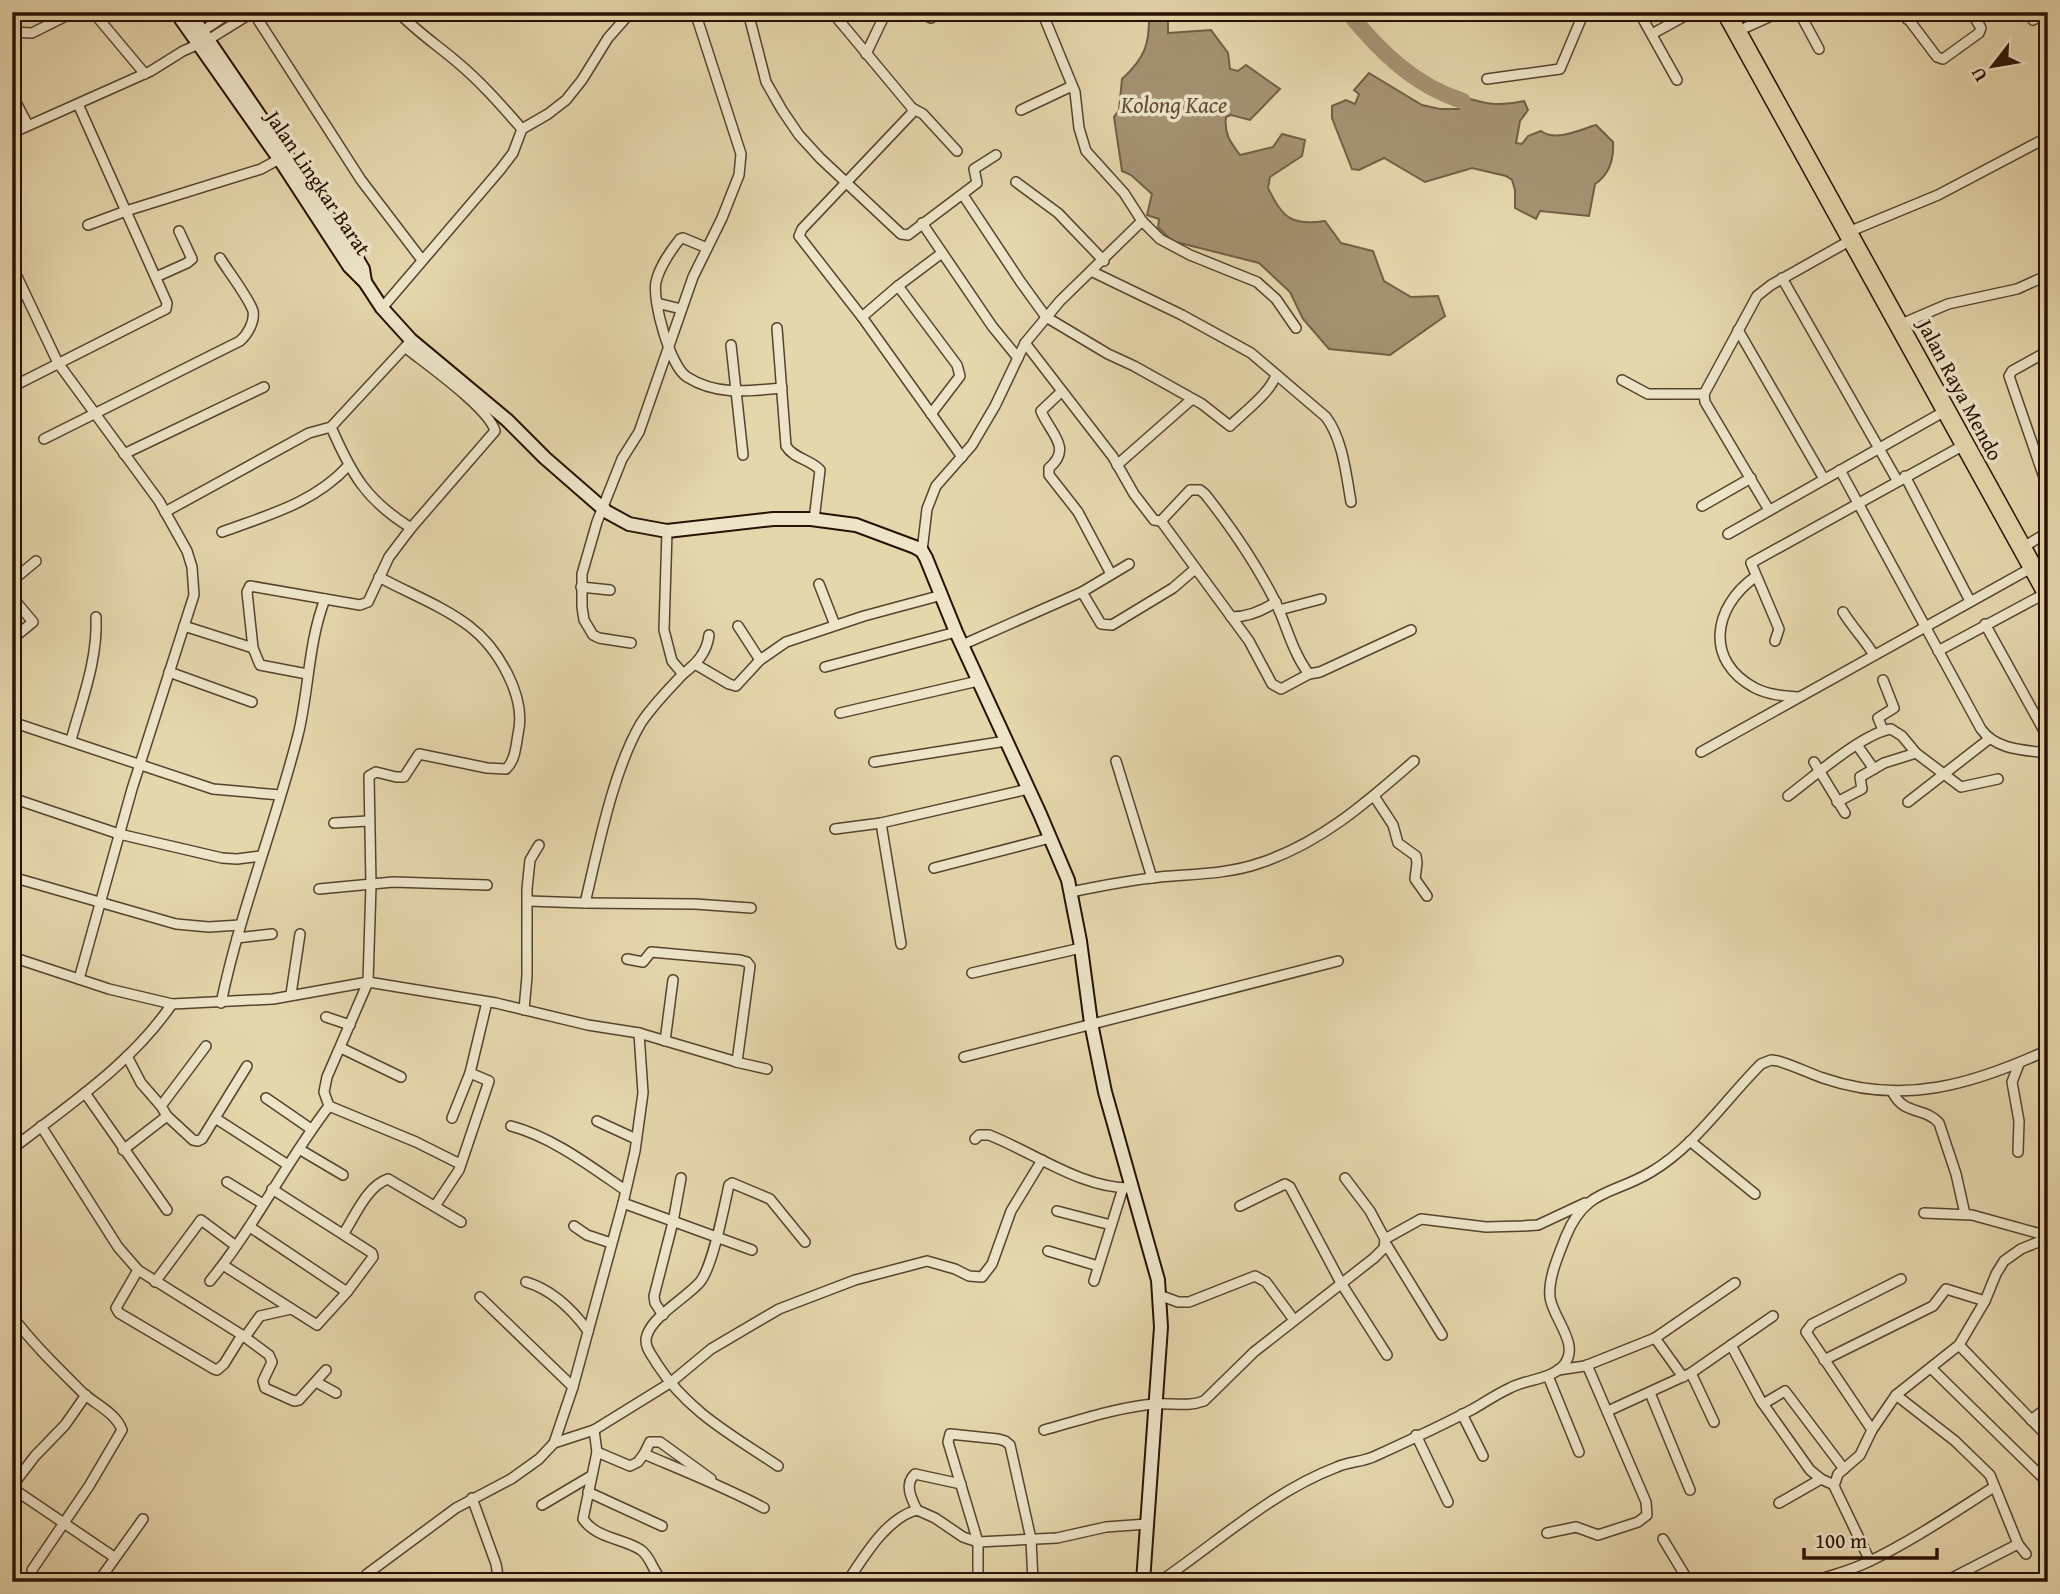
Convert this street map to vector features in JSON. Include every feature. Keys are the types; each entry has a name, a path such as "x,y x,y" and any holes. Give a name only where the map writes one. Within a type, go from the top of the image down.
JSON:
{"highway":[{"name":"Jalan Raya Mendo","path":"1726,12 2047,594"}],"street":[{"path":"12,32 32,33 54,17 74,12"},
{"path":"93,12 145,74"},
{"name":"Jalan Lingkar Barat","path":"176,12 200,39 356,257 363,269 365,282 408,344 507,420 602,509 629,524 667,531 773,519 856,525 922,551"},
{"name":"Jalan Lingkar Barat","path":"189,12 200,39"},
{"path":"12,132 145,74 200,39 231,12"},
{"path":"200,39 253,12 361,180 422,260"},
{"path":"398,12 417,32 457,62 491,93 522,129"},
{"path":"382,308 500,170 513,153 522,129 566,100 608,38 631,12"},
{"path":"631,643 593,635 584,620 580,597 582,574 602,509 627,449 639,432 681,309 739,176 741,153 695,12"},
{"path":"748,12 766,82 799,135 901,234 908,235 977,183 974,169 996,155"},
{"path":"832,12 912,108 923,114 957,151"},
{"path":"866,54 886,12"},
{"path":"918,12 926,18 939,12"},
{"path":"1042,12 1072,86 1086,151 1124,193 1142,221 1160,239 1197,258 1257,282 1276,299 1296,328"},
{"path":"1487,79 1560,69 1584,12"},
{"path":"1639,12 1677,80"},
{"path":"1652,34 1692,12"},
{"path":"1738,31 1780,12"},
{"path":"1799,12 1819,49"},
{"path":"1908,14 1937,57 1943,59 1979,33 1978,22 1971,12"},
{"path":"2027,12 2033,20 2048,12"},
{"path":"1021,110 1072,86"},
{"path":"12,95 28,125"},
{"path":"12,387 166,309 167,303 156,277 78,104"},
{"path":"912,108 912,113 802,229 799,236 862,317 962,457"},
{"path":"1769,509 1705,402 1704,394 1758,296 1849,236 1938,195 2048,137"},
{"path":"88,225 237,177 284,157"},
{"path":"1016,182 1058,214 1104,261"},
{"path":"962,195 1046,317 1192,399 1230,426 1264,393 1276,375"},
{"path":"1142,221 1093,272 1060,301 1025,343 995,406 962,457 936,486 927,509 922,551 1050,838 1071,892 1091,1023 1105,1092 1128,1188 1158,1280 1161,1326 1143,1582"},
{"path":"922,223 1018,358"},
{"path":"156,277 192,259 180,231"},
{"path":"708,248 683,238 677,243 656,283 657,303 675,365 690,379 707,386 736,392 782,388"},
{"path":"862,317 943,253"},
{"path":"44,439 245,337 253,311 220,258"},
{"path":"12,266 58,363 165,512 187,551 192,567 194,595 139,765 79,979"},
{"path":"1093,272 1182,315 1251,353 1326,417 1334,427 1352,502"},
{"path":"1899,325 1948,303 2017,289 2048,275"},
{"path":"1782,278 1878,447 1901,478 1970,601"},
{"path":"898,286 959,371 960,376 931,414"},
{"path":"657,303 681,309"},
{"path":"777,328 786,446 795,456 820,470 814,520"},
{"path":"1738,330 1824,479"},
{"path":"1025,343 1117,465 1151,518 1161,521 1249,640 1272,684 1277,688 1291,685 1309,674 1320,672 1411,630"},
{"path":"165,512 309,433 331,427 408,344 474,402 492,422 495,430 389,557 368,602 364,605 250,586 247,592 253,648 260,665 307,674"},
{"path":"731,345 743,456"},
{"path":"2048,351 2012,371 2009,376 2048,489"},
{"path":"1622,380 1648,394 1704,394"},
{"path":"124,454 264,387"},
{"path":"1061,392 1041,412 1061,451 1060,457 1049,472 1078,512 1111,574"},
{"path":"1117,465 1192,399"},
{"path":"1728,534 1945,411"},
{"path":"331,427 348,466 369,496 386,512 411,528"},
{"path":"1774,641 1779,629 1751,563 1964,445"},
{"path":"222,532 300,504 338,477 348,466"},
{"path":"1840,470 1981,729 1989,739 2004,746 2044,752 2048,765"},
{"path":"1702,506 1751,478"},
{"path":"1161,521 1190,490 1200,490 1234,533 1278,606 1293,645 1309,674"},
{"path":"667,531 664,630 672,661 683,674"},
{"path":"2022,548 2048,532"},
{"path":"12,581 36,561"},
{"path":"962,645 1082,592 1129,564"},
{"path":"1702,752 2033,567"},
{"path":"1082,592 1101,624 1105,626 1134,612 1172,588 1195,569"},
{"path":"329,1106 324,1087 368,982 371,885 368,779 373,773 380,772 396,778 404,777 419,754 506,769 512,763 520,729 519,701 514,687 479,634 456,617 379,577"},
{"path":"1755,577 1735,595 1726,612 1721,629 1722,653 1738,675 1754,687 1773,694 1800,697"},
{"path":"820,584 835,625"},
{"path":"581,587 610,590"},
{"path":"1938,652 1985,624 2047,594"},
{"path":"695,664 736,686 761,660 786,642 835,625 942,595"},
{"path":"12,597 33,622 12,639"},
{"path":"221,1003 240,925 298,734 307,674 325,599"},
{"path":"1231,617 1321,599"},
{"path":"1843,612 1874,655"},
{"path":"71,740 94,658 96,617"},
{"path":"1985,624 2048,738"},
{"path":"184,626 253,648"},
{"path":"738,626 761,660"},
{"path":"825,667 956,632"},
{"path":"585,902 623,762 632,740 643,721 683,674 695,664 708,644 709,635"},
{"path":"169,672 252,702"},
{"path":"1883,680 1894,708 1878,718 1884,730"},
{"path":"840,713 978,681"},
{"path":"12,722 213,789 279,795"},
{"path":"1788,796 1819,771 1884,730 1896,731 1916,753 1961,787 1998,779"},
{"path":"1908,802 1989,739"},
{"path":"874,762 1006,741"},
{"path":"1857,746 1874,769"},
{"path":"1837,802 1863,789 1859,778 1893,760 1916,753"},
{"path":"1116,761 1152,878"},
{"path":"1071,892 1152,878 1240,869 1260,863 1311,842 1374,796 1414,761"},
{"path":"1814,762 1844,813"},
{"path":"835,829 881,823 1028,789"},
{"path":"1374,796 1393,825 1398,843 1416,856 1418,863 1415,879 1427,896"},
{"path":"12,798 119,834 222,858 261,856"},
{"path":"334,823 368,821"},
{"path":"881,823 901,944"},
{"path":"934,868 1050,838"},
{"path":"524,1010 530,860 539,845"},
{"path":"12,877 192,927 240,925"},
{"path":"319,889 393,882 487,885"},
{"path":"528,901 695,904 751,908"},
{"path":"237,938 272,934"},
{"path":"291,994 300,934"},
{"path":"972,973 1081,948"},
{"path":"627,960 643,962 651,952 691,954 747,962 750,974 736,1062"},
{"path":"12,957 109,989 172,1004 273,999 368,982 487,1002 588,1025 639,1033 767,1069"},
{"path":"964,1057 1338,961"},
{"path":"665,1041 673,980"},
{"path":"452,1118 470,1073 487,1002"},
{"path":"12,1149 85,1093 127,1056 151,1034 172,1004"},
{"path":"326,1017 350,1025"},
{"path":"363,1581 426,1529 472,1499 511,1479 539,1459 554,1443 573,1387 623,1203 643,1093 639,1033"},
{"path":"161,1106 206,1046"},
{"path":"341,1048 401,1077"},
{"path":"1044,1430 1156,1404 1194,1405 1204,1401 1254,1352 1374,1258 1386,1242 1421,1219 1486,1227 1538,1225 1647,1175 1690,1141 1760,1064 1771,1060 1830,1080 1893,1093 1960,1084 2019,1064 2048,1050"},
{"path":"127,1056 141,1083 167,1116 193,1140 198,1141 202,1139 247,1066"},
{"path":"2018,1152 2019,1121 2012,1082 2019,1064"},
{"path":"435,1206 460,1164 489,1081 470,1073"},
{"path":"85,1093 167,1210"},
{"path":"1893,1093 1900,1104 1933,1117 1939,1123 1956,1174 1965,1214"},
{"path":"266,1098 311,1129"},
{"path":"329,1106 416,1142 460,1164"},
{"path":"210,1281 250,1227 311,1129 329,1106"},
{"path":"123,1150 167,1116"},
{"path":"215,1118 288,1165"},
{"path":"597,1121 636,1139"},
{"path":"41,1126 118,1247 138,1270 244,1336 271,1358 263,1381 265,1388 294,1401 303,1398 326,1370"},
{"path":"511,1126 539,1136 625,1190"},
{"path":"975,1139 979,1135 989,1135 1096,1183 1128,1188"},
{"path":"1690,1141 1755,1194"},
{"path":"299,1149 343,1175"},
{"path":"554,1443 594,1430 670,1383 711,1349 779,1309 855,1280 927,1261 969,1276 982,1277 992,1264 1012,1211 1042,1160"},
{"path":"663,1315 654,1296 681,1178"},
{"path":"1345,1178 1370,1211 1442,1335"},
{"path":"344,1233 370,1193 383,1181 388,1180 461,1222"},
{"path":"227,1182 263,1204"},
{"path":"778,1466 699,1412 670,1383 647,1348 646,1340 648,1332 663,1315 702,1280 729,1185 734,1182 770,1199 806,1242"},
{"path":"1240,1206 1287,1185 1341,1283 1387,1355"},
{"path":"1094,1281 1111,1226 1128,1188"},
{"path":"223,1265 317,1325 347,1292 373,1257 372,1253 344,1233 272,1189"},
{"path":"1552,1373 1565,1364 1569,1347 1567,1336 1552,1308 1550,1288 1567,1235 1587,1202"},
{"path":"623,1203 752,1250"},
{"path":"1057,1211 1111,1226"},
{"path":"1924,1213 1965,1214 2048,1237"},
{"path":"155,1282 201,1220 236,1246"},
{"path":"574,1226 587,1235 611,1243"},
{"path":"250,1227 347,1292"},
{"path":"1834,1485 1838,1474 1860,1455 1872,1430 1896,1395 1959,1345 1985,1301 2000,1266 2009,1256 2048,1237"},
{"path":"1048,1251 1098,1266"},
{"path":"138,1270 116,1308 118,1313 217,1370 260,1316 268,1294"},
{"path":"1159,1295 1178,1303 1189,1302 1255,1276 1266,1282 1294,1320"},
{"path":"1872,1430 1806,1332 1807,1328 1901,1279"},
{"path":"526,1282 545,1289 571,1308 588,1331"},
{"path":"1159,1582 1241,1521 1337,1467 1369,1458 1514,1386 1587,1365 1655,1338 1735,1283"},
{"path":"1824,1360 1933,1306 1946,1289 1985,1301"},
{"path":"481,1297 573,1387"},
{"path":"260,1316 291,1309"},
{"path":"1608,1411 1687,1375 1773,1316"},
{"path":"12,1317 32,1343 86,1395 116,1419 122,1430 65,1524 32,1570"},
{"path":"1655,1338 1687,1375 1714,1422"},
{"path":"1731,1345 1763,1404 1810,1470 1834,1485 1870,1561"},
{"path":"1959,1345 2048,1437"},
{"path":"1547,1533 1576,1527 1598,1535 1638,1522 1647,1515 1646,1502 1587,1365"},
{"path":"1931,1368 2042,1477"},
{"path":"1552,1373 1579,1452"},
{"path":"316,1382 336,1393"},
{"path":"1763,1404 1786,1391 1844,1469"},
{"path":"1650,1393 1690,1490"},
{"path":"86,1395 65,1425 34,1456 12,1487 114,1557"},
{"path":"1896,1395 1965,1450 1990,1475 2018,1544 2026,1553"},
{"path":"2031,1420 2048,1407"},
{"path":"1462,1414 1483,1456"},
{"path":"594,1430 597,1452 583,1519 593,1531 642,1551 655,1574 664,1582"},
{"path":"978,1582 978,1542 948,1442 950,1434 1005,1441 1010,1445 1031,1539 1033,1582"},
{"path":"1416,1435 1448,1502"},
{"path":"597,1452 630,1466 638,1462 650,1442 660,1442 718,1484 764,1508"},
{"path":"644,1454 690,1475 718,1484"},
{"path":"961,1484 915,1474 910,1480 911,1499 917,1510 935,1518 963,1537 978,1542 1057,1538 1106,1527 1147,1524"},
{"path":"542,1504 591,1476"},
{"path":"1779,1503 1821,1479"},
{"path":"1812,1582 1870,1561 1923,1532 1994,1486"},
{"path":"588,1492 662,1526"},
{"path":"472,1499 496,1564 499,1582"},
{"path":"847,1582 885,1531 901,1517 917,1510"},
{"path":"98,1582 143,1519"},
{"path":"1663,1539 1689,1582"},
{"path":"1944,1582 2018,1544"},
{"path":"1848,1571 1854,1582"}],"water":[{"name":"Kolong Kace","path":"1149,12 1168,12 1168,33 1211,30 1228,53 1230,69 1238,71 1246,65 1280,89 1250,120 1231,115 1226,117 1228,138 1240,155 1273,147 1282,134 1305,140 1302,156 1270,177 1268,188 1278,207 1296,221 1325,221 1341,243 1373,251 1384,281 1411,297 1438,296 1445,316 1390,355 1329,349 1303,319 1290,292 1259,263 1172,241 1158,227 1159,219 1147,215 1152,194 1131,175 1122,171 1114,117 1119,110 1122,79 1141,57 1147,42"},
{"path":"1369,73 1422,105 1440,109 1459,109 1459,104 1444,101 1443,91 1492,104 1524,101 1528,110 1520,121 1516,143 1522,144 1528,136 1541,131 1561,135 1596,125 1613,142 1613,154 1608,171 1595,184 1589,216 1540,211 1536,219 1515,208 1512,180 1506,176 1472,168 1425,182 1384,158 1359,170 1352,169 1332,118 1332,106 1346,100 1355,104 1359,94 1354,90"}],"waterway":[{"path":"1348,12 1399,66 1429,86 1463,101"}]}
